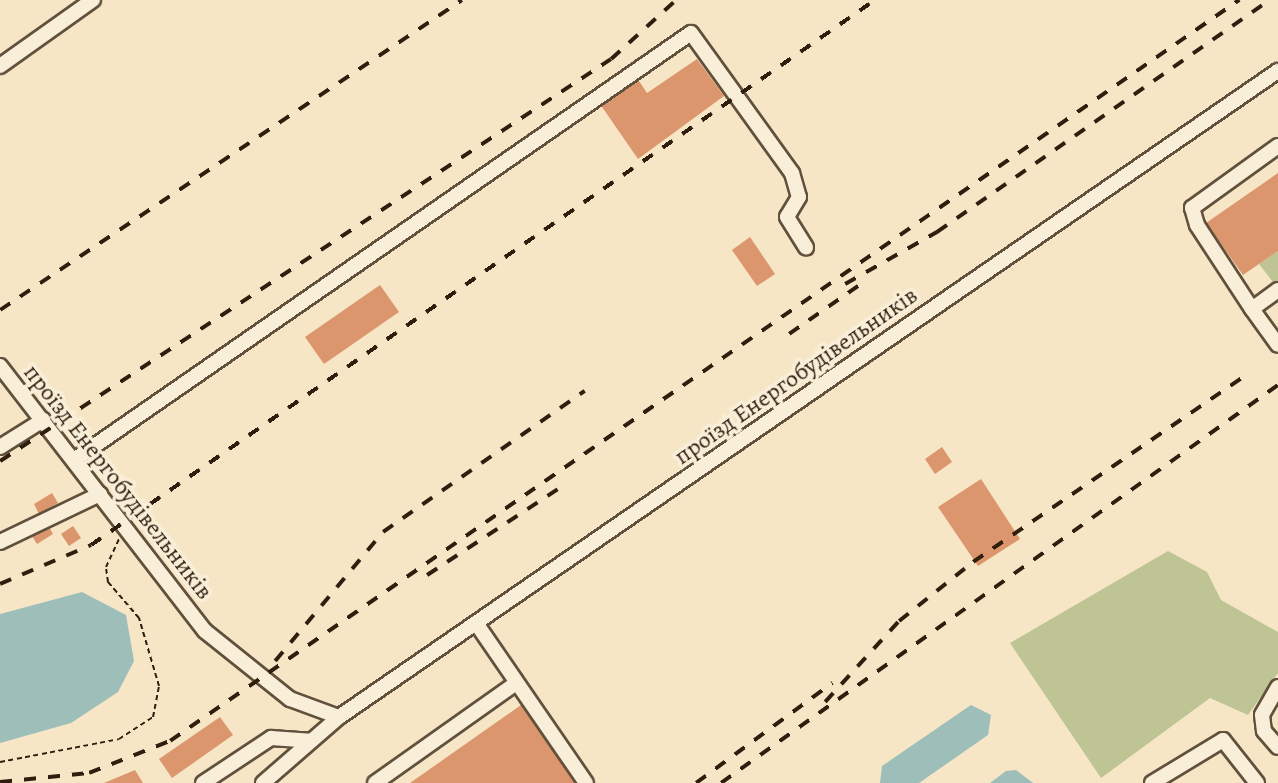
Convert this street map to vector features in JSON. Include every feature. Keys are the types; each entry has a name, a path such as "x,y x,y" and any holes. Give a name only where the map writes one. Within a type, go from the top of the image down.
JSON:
{"street":[{"path":"0,66 93,0"},
{"path":"74,460 691,33 792,173 799,197 787,217 806,247"},
{"name":"проїзд Енергобудівельників","path":"263,783 339,717 1278,71"},
{"path":"1278,146 1192,208 1196,225 1278,345"},
{"path":"1252,309 1278,290"},
{"name":"проїзд Енергобудівельників","path":"0,366 205,631 289,698 339,717"},
{"path":"0,447 43,419"},
{"path":"0,542 100,494"},
{"path":"476,623 586,783"},
{"path":"375,783 516,684"},
{"path":"1278,687 1262,715 1264,731 1278,747"},
{"path":"202,783 271,738 310,741"},
{"path":"1152,783 1223,740 1257,783"}],"path":[{"path":"0,762 119,739 153,717 159,686 139,618 108,582 106,567 126,530"}],"green space":[{"path":"1278,251 1278,282 1273,282 1259,264"},
{"path":"1168,551 1207,572 1221,600 1278,632 1278,673 1248,715 1210,698 1101,778 1010,643"}],"water":[{"path":"82,592 126,615 134,661 118,692 71,723 0,743 0,614"},
{"path":"971,705 991,715 988,735 919,783 880,783 882,766"},
{"path":"1016,770 1033,783 990,783 1006,771"}],"building":[{"path":"697,59 724,96 638,159 600,104 637,78 647,93"},
{"path":"1278,173 1278,251 1243,275 1206,223"},
{"path":"750,237 775,274 757,286 732,250"},
{"path":"380,285 399,312 324,364 305,337"},
{"path":"942,447 952,462 935,474 925,459"},
{"path":"981,479 1020,539 978,566 938,507"},
{"path":"52,493 58,503 39,514 34,504"},
{"path":"43,517 53,534 37,544 26,527"},
{"path":"73,526 81,538 69,546 61,534"},
{"path":"521,705 576,783 410,783"},
{"path":"220,717 233,735 172,778 159,759"},
{"path":"135,770 143,783 104,783"}],"railway":[{"path":"0,310 462,0"},
{"path":"0,461 611,59 676,0"},
{"path":"0,584 91,545 875,0"},
{"path":"0,782 89,773 170,741 1239,0"},
{"path":"845,284 937,232 1270,0"},
{"path":"789,334 862,283"},
{"path":"825,702 899,621 973,562 1246,375"},
{"path":"721,783 1278,385"},
{"path":"275,661 383,532 584,391"},
{"path":"427,575 561,487"},
{"path":"696,783 832,683"}]}
